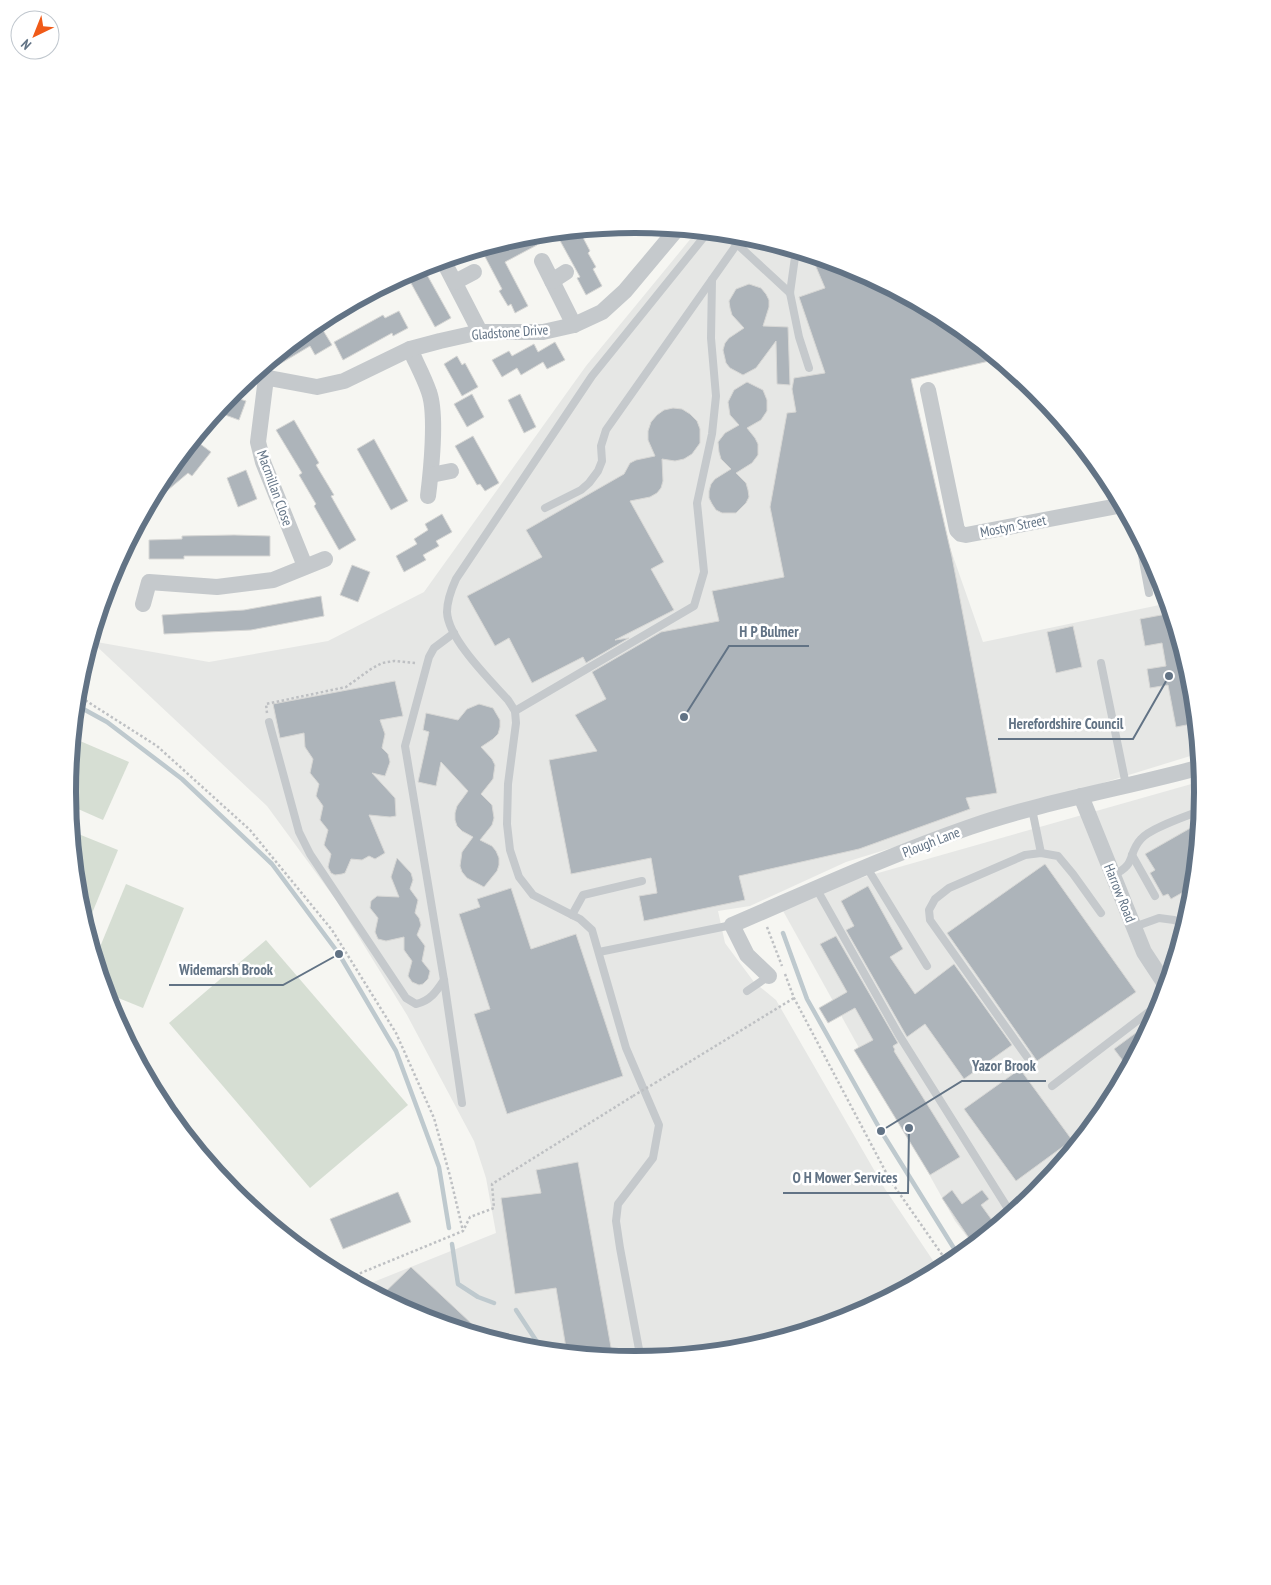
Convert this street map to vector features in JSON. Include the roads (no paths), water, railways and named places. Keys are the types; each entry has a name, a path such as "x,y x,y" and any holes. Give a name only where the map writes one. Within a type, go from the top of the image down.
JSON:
{"street":[{"name":"Gladstone Drive","path":"261,377 317,387 344,381 410,350 440,340 480,332 544,332 574,325 602,312 625,291 673,234"},
{"path":"542,261 574,325"},
{"path":"446,267 480,332"},
{"path":"455,282 474,272"},
{"path":"552,280 566,272"},
{"path":"410,350 430,394 433,417 431,475 428,496"},
{"name":"Macmillan Close","path":"260,379 258,442 263,462 305,566"},
{"name":"Mostyn Street","path":"928,390 957,530 961,534 966,535 1116,506"},
{"path":"431,475 451,472"},
{"path":"143,604 148,582 216,587 274,580 326,559"},
{"name":"Plough Lane","path":"732,925 866,866 972,826 1082,796 1194,769"},
{"name":"Harrow Road","path":"1082,796 1144,952 1162,980"},
{"path":"732,925 747,955 769,976"}],"lane":[{"path":"639,1352 616,1221 618,1204 653,1158 659,1125 626,1048 592,930 580,919 533,895 520,877 510,850 507,824 508,784 516,723 515,711 459,642 447,614 448,599 456,579 592,376 704,238"},
{"path":"545,508 581,490 598,471 602,461 601,446 606,430 737,244 790,293"},
{"path":"795,257 790,293 799,337 809,368"},
{"path":"515,711 694,606 704,572 696,503 712,434 716,396 711,338 712,280"},
{"path":"1142,557 1149,592"},
{"path":"454,633 434,648 429,656 405,746 444,980 462,1103"},
{"path":"1102,663 1126,785"},
{"path":"269,722 299,832 310,854 406,998 416,1004 426,1002 444,980"},
{"path":"1032,809 1041,853"},
{"path":"1113,875 1124,871 1141,838 1149,832 1194,813"},
{"path":"1027,1057 930,920 928,910 934,899 948,888 1025,855 1041,853 1058,856 1102,913"},
{"path":"1132,854 1155,896"},
{"path":"866,866 927,966"},
{"path":"572,915 583,895 642,881"},
{"path":"816,888 899,1034 1008,1209"},
{"path":"1134,927 1159,918 1179,922"},
{"path":"599,952 732,925"},
{"path":"747,991 769,976"},
{"path":"1052,1086 1150,1011"}],"waterway":[{"path":"83,709 107,722 182,779 272,864 339,954 396,1051 439,1167 449,1228"},
{"path":"783,933 807,999 881,1131 955,1250"},
{"path":"452,1244 458,1284 478,1297 494,1303"},
{"path":"516,1310 538,1343"}],"place":[{"name":"Herefordshire Council","path":"1169,676"},
{"name":"H P Bulmer","path":"684,717"},
{"name":"Widemarsh Brook","path":"339,954"},
{"name":"O H Mower Services","path":"909,1128"},
{"name":"Yazor Brook","path":"881,1131"}]}
